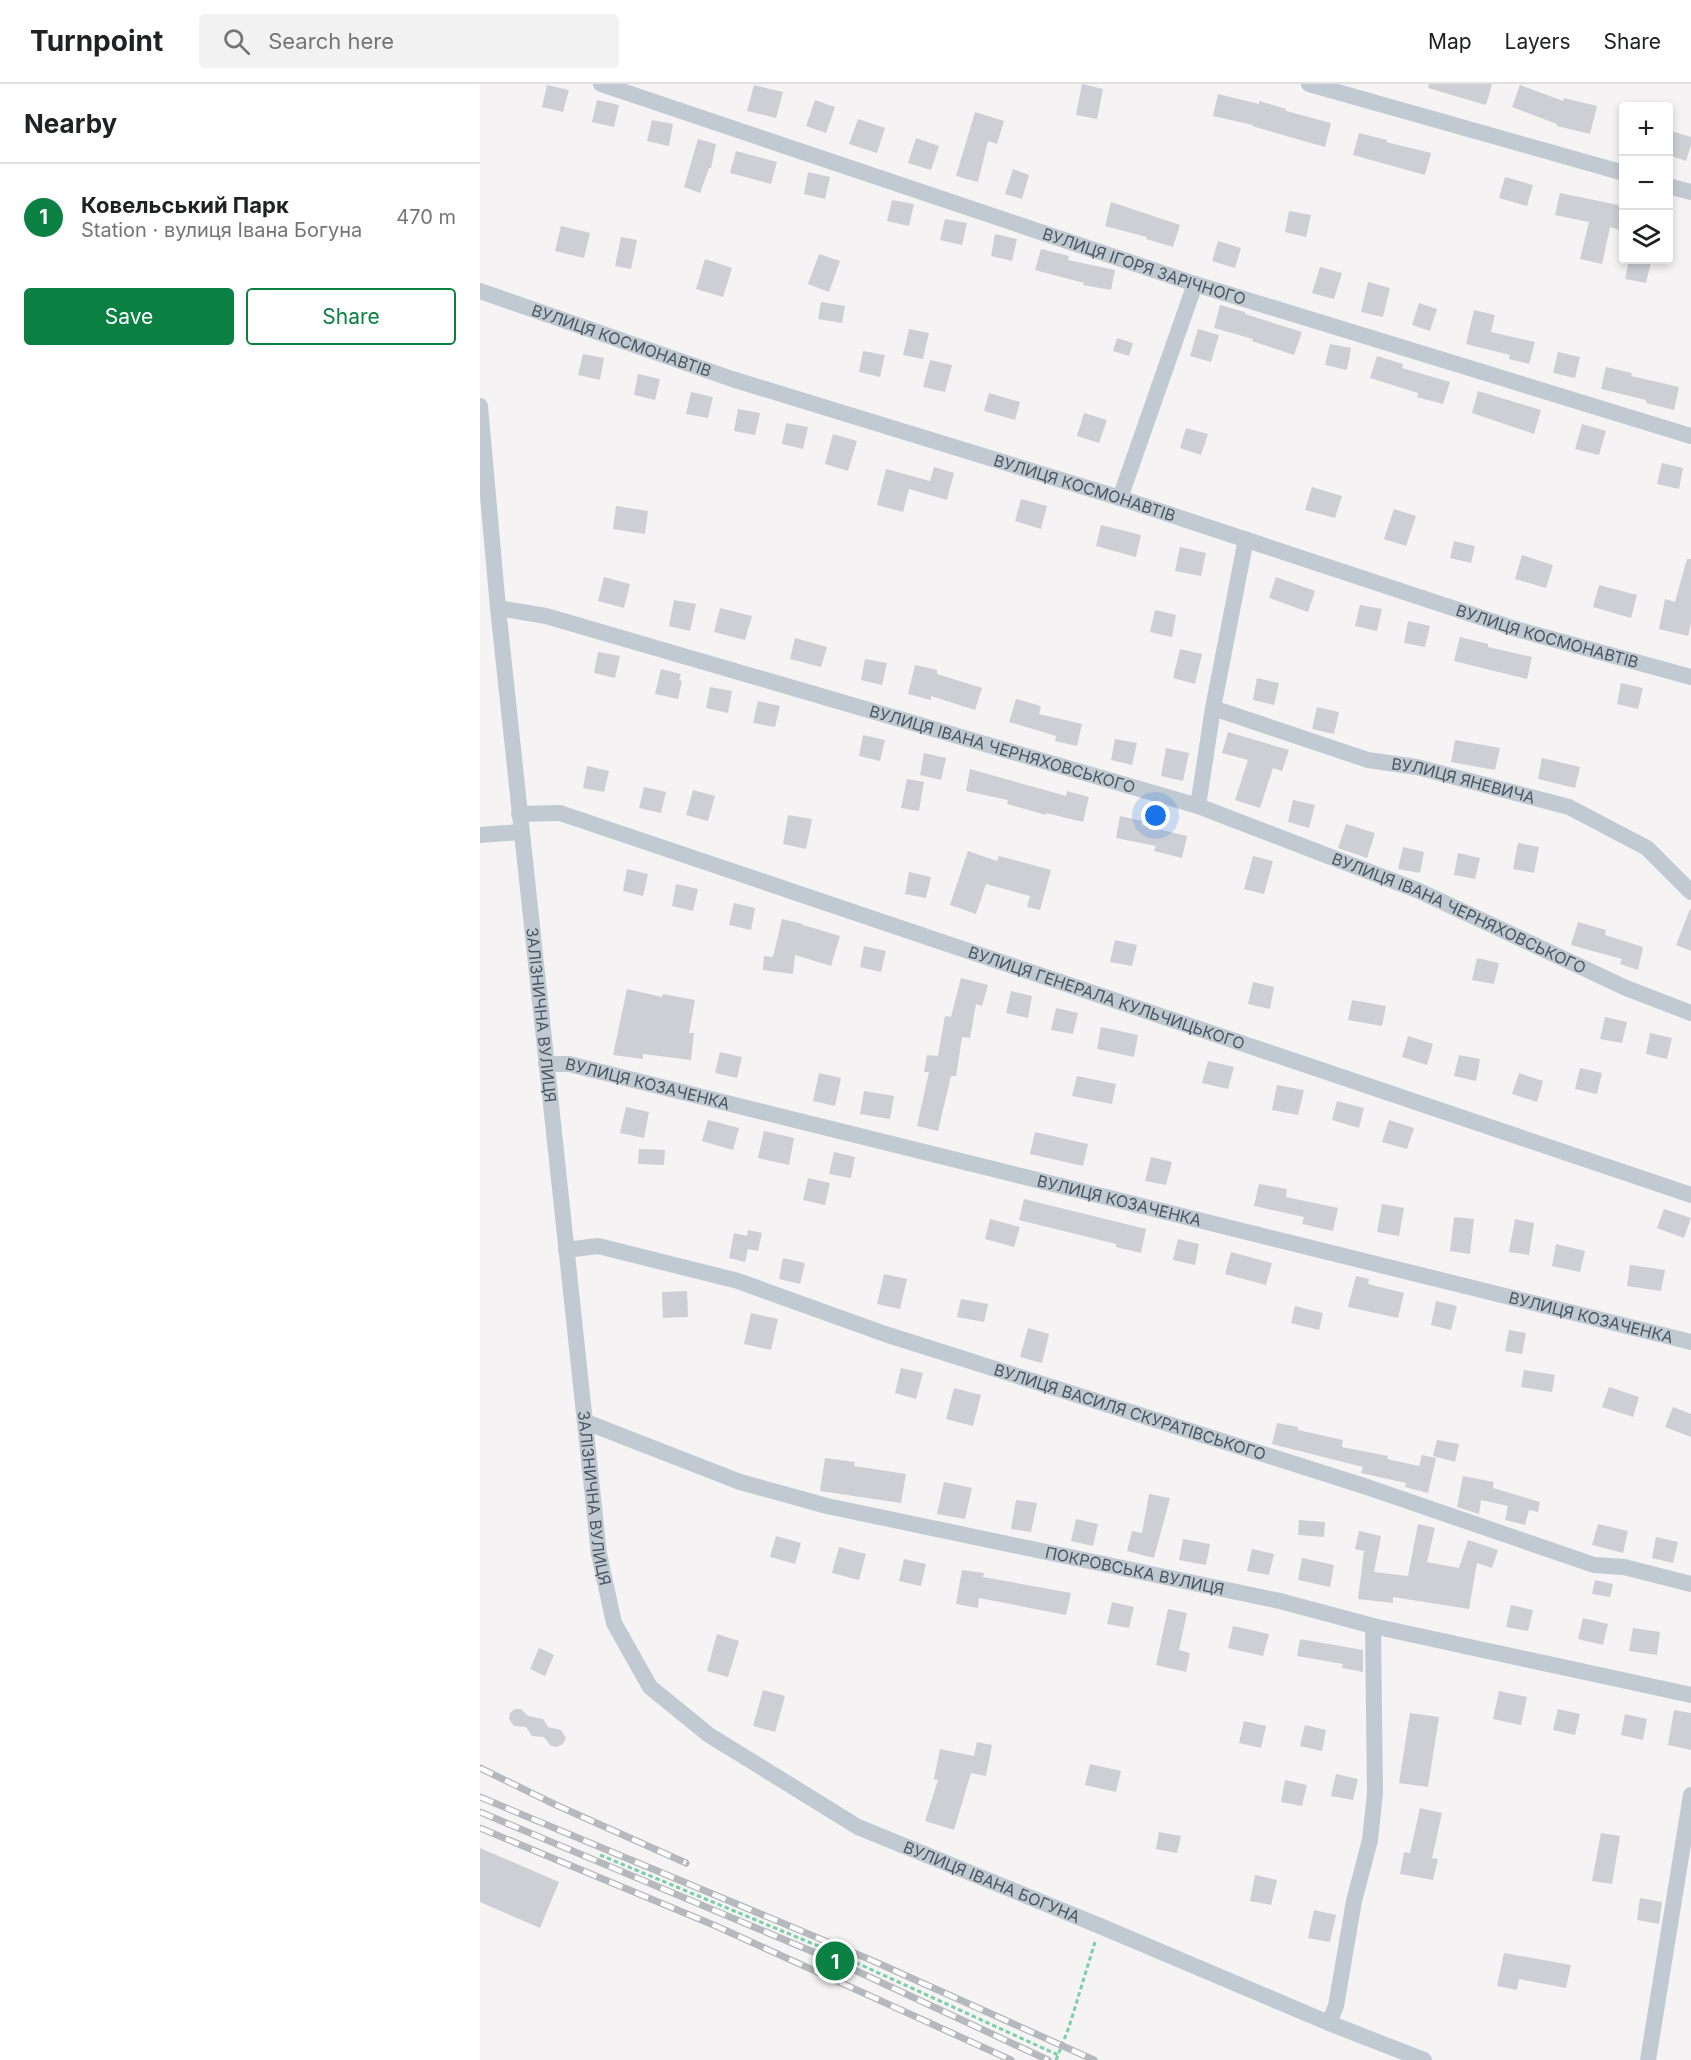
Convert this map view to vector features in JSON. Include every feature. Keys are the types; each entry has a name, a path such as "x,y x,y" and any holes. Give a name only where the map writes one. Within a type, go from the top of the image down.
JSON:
{"street":[{"name":"ВУЛИЦЯ ІГОРЯ ЗАРІЧНОГО","path":"601,84 1195,284 1691,436"},
{"path":"1309,84 1619,172"},
{"path":"1673,187 1691,192"},
{"path":"1120,498 1195,284"},
{"name":"ВУЛИЦЯ КОСМОНАВТІВ","path":"480,291 732,379 1120,498 1516,628 1691,677"},
{"name":"ЗАЛІЗНИЧНА ВУЛИЦЯ","path":"480,406 519,814 599,1554 614,1623"},
{"path":"1198,806 1213,708 1246,539"},
{"name":"ВУЛИЦЯ ІВАНА ЧЕРНЯХОВСЬКОГО","path":"498,608 546,616 1198,806 1417,890 1626,988 1691,1012"},
{"name":"ВУЛИЦЯ ЯНЕВИЧА","path":"1213,708 1368,760 1417,767 1569,807 1647,848 1691,892"},
{"name":"ВУЛИЦЯ ГЕНЕРАЛА КУЛЬЧИЦЬКОГО","path":"519,814 560,813 1691,1195"},
{"path":"480,835 521,832"},
{"name":"ВУЛИЦЯ КОЗАЧЕНКА","path":"546,1064 569,1064 1691,1342"},
{"name":"ВУЛИЦЯ ВАСИЛЯ СКУРАТІВСЬКОГО","path":"566,1250 598,1246 738,1281 885,1334 1366,1487 1594,1565 1624,1567 1691,1584"},
{"name":"ПОКРОВСЬКА ВУЛИЦЯ","path":"586,1422 740,1482 827,1506 1280,1601 1373,1626 1691,1695"},
{"name":"ВУЛИЦЯ ІВАНА БОГУНА","path":"614,1623 650,1687 709,1735 858,1827 1329,2023 1424,2060"},
{"path":"1329,2023 1336,2006 1354,1900 1370,1840 1375,1793 1373,1626"},
{"path":"1648,2060 1691,1795"}],"path":[{"path":"600,1855 835,1953 1058,2055"},
{"path":"1056,2060 1069,2027 1100,1926"}],"building":[{"path":"1082,84 1103,89 1097,119 1076,115"},
{"path":"1429,84 1492,84 1486,105 1428,88"},
{"path":"547,85 569,90 563,112 542,107"},
{"path":"754,85 783,92 776,118 747,111"},
{"path":"1520,85 1563,101 1564,98 1597,106 1590,134 1557,126 1557,124 1512,107"},
{"path":"1218,94 1259,104 1259,101 1331,123 1325,147 1253,125 1213,116"},
{"path":"597,100 619,105 614,127 592,122"},
{"path":"815,100 835,107 826,133 806,126"},
{"path":"975,112 1004,121 997,144 988,141 978,182 956,176"},
{"path":"858,119 885,128 877,153 849,144"},
{"path":"652,120 673,124 669,146 647,141"},
{"path":"1673,132 1691,137 1686,161 1673,157"},
{"path":"1359,133 1431,153 1425,175 1353,155"},
{"path":"916,138 939,146 931,170 908,163"},
{"path":"698,139 716,144 711,168 709,168 700,193 684,187"},
{"path":"736,151 777,162 771,184 730,173"},
{"path":"1013,169 1029,175 1022,199 1005,194"},
{"path":"808,172 830,177 825,199 804,194"},
{"path":"1505,177 1533,185 1527,206 1499,198"},
{"path":"1560,193 1619,205 1619,230 1610,227 1602,264 1580,259 1589,222 1555,215"},
{"path":"892,200 914,204 909,226 887,221"},
{"path":"1111,202 1180,225 1173,247 1146,239 1147,237 1105,226"},
{"path":"1289,211 1311,215 1306,237 1285,232"},
{"path":"945,219 967,223 962,245 940,240"},
{"path":"561,226 590,233 584,258 555,251"},
{"path":"995,234 1017,239 1012,261 991,256"},
{"path":"621,237 637,240 631,269 615,266"},
{"path":"1218,241 1241,248 1235,268 1212,261"},
{"path":"1041,249 1069,256 1068,260 1115,270 1111,290 1083,285 1084,283 1035,270"},
{"path":"819,254 840,261 829,292 808,284"},
{"path":"705,259 732,268 723,297 696,289"},
{"path":"1628,264 1651,264 1646,283 1625,279"},
{"path":"1320,267 1342,273 1334,299 1312,293"},
{"path":"1368,282 1390,288 1383,317 1361,312"},
{"path":"821,302 845,306 842,323 818,319"},
{"path":"1419,303 1437,309 1430,331 1412,325"},
{"path":"1220,305 1302,332 1294,355 1252,341 1253,339 1214,328"},
{"path":"1474,310 1495,315 1491,332 1535,342 1529,364 1509,359 1510,355 1466,344"},
{"path":"909,329 929,333 923,359 903,355"},
{"path":"1198,329 1219,335 1211,362 1190,356"},
{"path":"1117,338 1133,343 1129,356 1113,351"},
{"path":"1330,344 1351,348 1347,370 1325,365"},
{"path":"863,351 885,355 880,377 859,372"},
{"path":"1558,352 1580,357 1575,378 1553,373"},
{"path":"583,354 604,358 600,380 578,375"},
{"path":"1377,356 1403,364 1402,368 1450,382 1443,404 1417,397 1418,393 1370,378"},
{"path":"930,360 952,365 945,392 923,387"},
{"path":"1606,367 1632,373 1631,376 1679,387 1674,410 1646,403 1646,400 1601,389"},
{"path":"638,374 660,379 655,400 634,395"},
{"path":"1478,391 1541,410 1534,434 1472,413"},
{"path":"691,392 713,397 708,418 686,414"},
{"path":"989,393 1020,402 1015,420 984,411"},
{"path":"738,409 760,413 755,435 734,431"},
{"path":"1084,413 1107,420 1099,443 1077,436"},
{"path":"786,423 808,427 803,449 782,444"},
{"path":"1582,424 1606,431 1599,455 1575,449"},
{"path":"1186,428 1208,434 1201,455 1180,448"},
{"path":"833,434 857,441 848,471 825,464"},
{"path":"1662,463 1683,468 1679,489 1657,484"},
{"path":"934,467 954,473 947,500 909,489 903,512 877,505 886,469 930,481"},
{"path":"1312,487 1342,496 1335,518 1305,510"},
{"path":"1021,499 1047,506 1041,529 1015,521"},
{"path":"616,506 648,511 645,534 613,529"},
{"path":"1394,509 1416,516 1406,546 1384,539"},
{"path":"1101,525 1141,535 1136,557 1096,546"},
{"path":"1454,541 1475,546 1471,563 1450,558"},
{"path":"1180,547 1206,553 1201,576 1175,571"},
{"path":"1522,555 1553,565 1546,588 1515,579"},
{"path":"1687,559 1691,559 1691,623 1688,636 1659,629 1665,599 1675,602"},
{"path":"604,577 630,584 624,608 598,601"},
{"path":"1276,577 1315,591 1308,612 1269,598"},
{"path":"1599,585 1637,595 1631,618 1593,607"},
{"path":"674,600 696,604 690,631 669,626"},
{"path":"1360,605 1382,609 1377,631 1355,626"},
{"path":"720,608 752,616 745,640 714,632"},
{"path":"1155,610 1176,615 1172,637 1150,632"},
{"path":"1408,621 1430,626 1425,647 1404,643"},
{"path":"1460,637 1488,644 1488,647 1532,657 1527,679 1454,661"},
{"path":"795,638 827,647 821,667 790,659"},
{"path":"1180,649 1202,654 1195,684 1173,678"},
{"path":"598,652 620,656 615,678 594,673"},
{"path":"865,659 887,663 882,685 861,680"},
{"path":"915,665 937,670 937,674 982,688 975,710 931,696 931,700 908,694"},
{"path":"661,669 681,674 679,680 682,681 678,699 655,694"},
{"path":"1257,678 1279,683 1274,705 1253,700"},
{"path":"1621,683 1643,688 1638,709 1617,704"},
{"path":"710,687 732,691 728,713 706,708"},
{"path":"1016,699 1041,706 1039,714 1082,724 1077,746 1055,741 1056,736 1009,722"},
{"path":"758,701 780,706 775,727 753,723"},
{"path":"1317,707 1339,712 1334,734 1312,729"},
{"path":"1228,732 1289,750 1282,771 1273,768 1260,808 1235,800 1248,760 1222,753"},
{"path":"863,735 885,740 880,761 859,756"},
{"path":"1115,739 1137,743 1132,765 1111,760"},
{"path":"1455,740 1500,748 1495,770 1451,762"},
{"path":"1166,748 1189,753 1183,781 1161,776"},
{"path":"924,753 946,758 941,780 920,775"},
{"path":"1542,758 1580,767 1575,788 1538,779"},
{"path":"587,766 609,771 604,792 583,788"},
{"path":"970,769 1066,796 1067,791 1089,797 1083,822 1046,813 1046,815 1007,804 1008,800 966,791"},
{"path":"907,779 924,782 919,811 901,808"},
{"path":"644,787 666,792 661,813 639,808"},
{"path":"693,790 715,796 708,821 686,815"},
{"path":"1293,800 1315,805 1309,828 1288,822"},
{"path":"788,815 812,819 806,849 783,844"},
{"path":"1120,816 1142,821 1141,825 1187,836 1182,858 1154,851 1156,846 1116,838"},
{"path":"1346,824 1375,833 1367,858 1338,848"},
{"path":"1518,843 1539,847 1534,873 1513,869"},
{"path":"1403,847 1424,852 1420,873 1398,869"},
{"path":"968,851 997,861 999,856 1051,870 1040,910 1027,907 1030,896 986,884 976,914 950,905"},
{"path":"1458,853 1480,858 1475,879 1454,875"},
{"path":"1253,856 1273,861 1264,894 1244,889"},
{"path":"627,869 648,874 643,896 623,891"},
{"path":"909,872 931,877 926,898 905,894"},
{"path":"676,884 698,889 693,911 672,906"},
{"path":"734,903 755,908 751,930 729,925"},
{"path":"1691,910 1691,951 1676,945"},
{"path":"782,919 840,936 831,966 795,955 793,974 763,970 764,956 773,957"},
{"path":"1578,922 1606,930 1605,935 1643,947 1638,970 1620,964 1622,959 1571,945"},
{"path":"1115,940 1137,945 1132,966 1110,962"},
{"path":"864,946 886,951 881,972 860,967"},
{"path":"1477,958 1499,963 1494,984 1472,980"},
{"path":"961,978 988,985 982,1006 976,1004 970,1038 962,1037 956,1076 951,1076 938,1131 917,1126 929,1072 924,1072 927,1055 938,1056 945,1016 951,1017"},
{"path":"1253,982 1274,987 1270,1009 1248,1004"},
{"path":"627,989 662,997 663,994 695,1000 689,1033 694,1033 691,1060 643,1054 643,1059 613,1055"},
{"path":"1011,991 1032,996 1028,1018 1006,1013"},
{"path":"1352,1000 1386,1006 1382,1026 1348,1020"},
{"path":"1056,1008 1078,1013 1073,1034 1051,1030"},
{"path":"1605,1017 1627,1022 1622,1043 1600,1039"},
{"path":"1101,1027 1138,1035 1134,1057 1097,1049"},
{"path":"1650,1033 1672,1038 1667,1059 1646,1054"},
{"path":"1408,1036 1433,1044 1427,1065 1402,1057"},
{"path":"720,1052 742,1057 737,1078 715,1073"},
{"path":"1459,1055 1480,1059 1476,1081 1454,1076"},
{"path":"1208,1061 1234,1067 1228,1089 1202,1083"},
{"path":"1580,1068 1602,1073 1597,1094 1575,1089"},
{"path":"819,1073 841,1078 835,1106 813,1101"},
{"path":"1519,1073 1543,1081 1537,1102 1512,1094"},
{"path":"1077,1076 1116,1084 1112,1104 1072,1096"},
{"path":"1277,1085 1304,1090 1298,1115 1272,1110"},
{"path":"864,1091 894,1096 890,1119 860,1114"},
{"path":"1337,1101 1364,1108 1359,1128 1332,1120"},
{"path":"626,1107 649,1112 644,1138 620,1133"},
{"path":"708,1120 739,1128 733,1150 702,1141"},
{"path":"1389,1120 1414,1128 1407,1149 1382,1142"},
{"path":"764,1131 794,1138 789,1165 758,1158"},
{"path":"1035,1132 1088,1144 1083,1166 1030,1154"},
{"path":"639,1149 665,1150 664,1165 638,1164"},
{"path":"834,1152 855,1157 851,1178 829,1174"},
{"path":"1151,1157 1172,1162 1166,1185 1145,1181"},
{"path":"808,1178 830,1183 825,1205 803,1200"},
{"path":"1259,1184 1287,1189 1286,1197 1338,1208 1333,1231 1302,1224 1304,1217 1254,1206"},
{"path":"1024,1199 1146,1229 1141,1253 1116,1247 1116,1244 1019,1220"},
{"path":"1382,1204 1404,1208 1399,1236 1377,1232"},
{"path":"1664,1209 1691,1218 1684,1238 1657,1228"},
{"path":"1454,1217 1474,1219 1470,1254 1450,1251"},
{"path":"990,1219 1020,1227 1014,1247 985,1239"},
{"path":"1515,1219 1534,1223 1529,1255 1509,1252"},
{"path":"748,1230 762,1233 758,1251 748,1249 745,1262 729,1258 734,1233 747,1236"},
{"path":"1178,1239 1199,1244 1195,1265 1173,1260"},
{"path":"1556,1244 1585,1251 1580,1272 1552,1266"},
{"path":"1231,1252 1272,1263 1266,1285 1225,1274"},
{"path":"783,1258 805,1263 800,1284 779,1279"},
{"path":"1630,1265 1665,1270 1661,1291 1627,1286"},
{"path":"884,1274 907,1279 900,1309 877,1304"},
{"path":"1356,1276 1369,1279 1368,1284 1404,1293 1398,1318 1348,1307"},
{"path":"687,1291 688,1317 663,1318 662,1292"},
{"path":"961,1299 988,1304 984,1322 957,1317"},
{"path":"1436,1301 1457,1306 1451,1330 1431,1325"},
{"path":"1295,1306 1323,1313 1319,1330 1291,1323"},
{"path":"751,1313 778,1319 771,1350 744,1344"},
{"path":"1028,1328 1049,1334 1042,1363 1020,1357"},
{"path":"1509,1330 1526,1333 1522,1354 1505,1351"},
{"path":"901,1368 923,1373 916,1399 895,1393"},
{"path":"1524,1370 1555,1375 1552,1392 1521,1387"},
{"path":"1609,1387 1639,1397 1633,1417 1602,1407"},
{"path":"954,1388 981,1395 973,1426 946,1419"},
{"path":"1673,1407 1691,1414 1691,1437 1665,1427"},
{"path":"1277,1423 1343,1440 1342,1447 1388,1456 1387,1459 1419,1466 1422,1455 1436,1458 1428,1493 1405,1487 1406,1483 1361,1473 1363,1467 1272,1444"},
{"path":"1437,1440 1459,1444 1455,1462 1433,1456"},
{"path":"825,1458 855,1462 854,1466 906,1474 901,1503 820,1491"},
{"path":"1463,1476 1494,1482 1493,1488 1540,1502 1538,1512 1529,1510 1525,1525 1505,1520 1508,1506 1481,1500 1479,1514 1457,1507"},
{"path":"944,1482 972,1488 965,1519 937,1514"},
{"path":"1149,1494 1170,1498 1154,1558 1127,1551 1132,1531 1142,1533"},
{"path":"1016,1500 1037,1503 1031,1532 1011,1529"},
{"path":"1076,1519 1098,1524 1093,1546 1071,1541"},
{"path":"1299,1520 1325,1522 1324,1537 1298,1535"},
{"path":"1418,1524 1435,1528 1427,1562 1459,1568 1468,1540 1498,1550 1492,1568 1477,1563 1469,1609 1393,1597 1393,1603 1358,1599 1364,1551 1355,1549 1359,1531 1381,1536 1374,1572 1408,1576"},
{"path":"1598,1524 1628,1531 1623,1553 1592,1545"},
{"path":"776,1536 801,1543 795,1564 770,1557"},
{"path":"1656,1537 1678,1542 1673,1563 1652,1558"},
{"path":"1183,1539 1210,1544 1206,1565 1179,1560"},
{"path":"839,1547 866,1554 859,1580 832,1573"},
{"path":"1252,1549 1274,1554 1269,1575 1247,1571"},
{"path":"1302,1558 1334,1565 1330,1587 1298,1580"},
{"path":"904,1559 926,1564 921,1586 899,1581"},
{"path":"962,1570 984,1573 983,1577 1071,1593 1066,1615 979,1598 978,1608 956,1604"},
{"path":"1595,1580 1613,1584 1610,1597 1592,1594"},
{"path":"1112,1602 1134,1607 1129,1628 1107,1624"},
{"path":"1511,1605 1533,1610 1528,1631 1506,1627"},
{"path":"1168,1609 1187,1613 1179,1650 1190,1653 1186,1672 1156,1665"},
{"path":"1583,1618 1608,1624 1603,1645 1578,1639"},
{"path":"1233,1626 1269,1634 1263,1656 1228,1648"},
{"path":"1633,1628 1660,1632 1657,1655 1629,1651"},
{"path":"717,1634 739,1641 728,1677 707,1671"},
{"path":"1300,1639 1363,1650 1363,1672 1342,1668 1343,1664 1297,1656"},
{"path":"539,1648 554,1655 545,1676 530,1669"},
{"path":"763,1690 785,1696 775,1732 753,1726"},
{"path":"1499,1691 1527,1697 1521,1725 1493,1719"},
{"path":"515,1709 521,1709 528,1716 543,1719 548,1727 561,1730 566,1738 563,1744 557,1747 551,1746 544,1737 532,1736 526,1727 514,1726 509,1719 510,1713"},
{"path":"1558,1709 1580,1714 1575,1735 1553,1730"},
{"path":"1674,1710 1691,1713 1691,1750 1668,1745"},
{"path":"1410,1713 1439,1717 1428,1787 1399,1783"},
{"path":"1625,1714 1647,1719 1643,1740 1621,1735"},
{"path":"1244,1721 1266,1726 1261,1748 1239,1743"},
{"path":"1305,1725 1326,1730 1322,1751 1300,1746"},
{"path":"977,1742 992,1745 986,1776 971,1773 954,1830 925,1821 938,1780 934,1779 940,1749 974,1756"},
{"path":"1090,1764 1121,1771 1116,1792 1085,1785"},
{"path":"1336,1774 1358,1779 1353,1800 1331,1796"},
{"path":"1285,1780 1307,1785 1302,1806 1281,1802"},
{"path":"1420,1808 1442,1813 1432,1858 1438,1859 1433,1880 1400,1874 1404,1852 1410,1853"},
{"path":"1159,1832 1181,1836 1177,1853 1156,1849"},
{"path":"1601,1833 1620,1836 1612,1884 1592,1881"},
{"path":"480,1848 559,1882 540,1928 480,1902"},
{"path":"1255,1875 1277,1880 1271,1905 1250,1901"},
{"path":"1640,1898 1662,1902 1659,1924 1637,1920"},
{"path":"1314,1910 1336,1915 1330,1942 1308,1938"},
{"path":"1504,1953 1571,1965 1566,1988 1519,1979 1517,1990 1497,1986"}],"railway":[{"path":"480,1768 686,1863"},
{"path":"480,1797 871,1960 1094,2060"},
{"path":"480,1812 835,1961 1048,2060"},
{"path":"480,1828 716,1926 1011,2060"}],"place":[{"name":"Ковельський Парк","path":"835,1961"}]}
